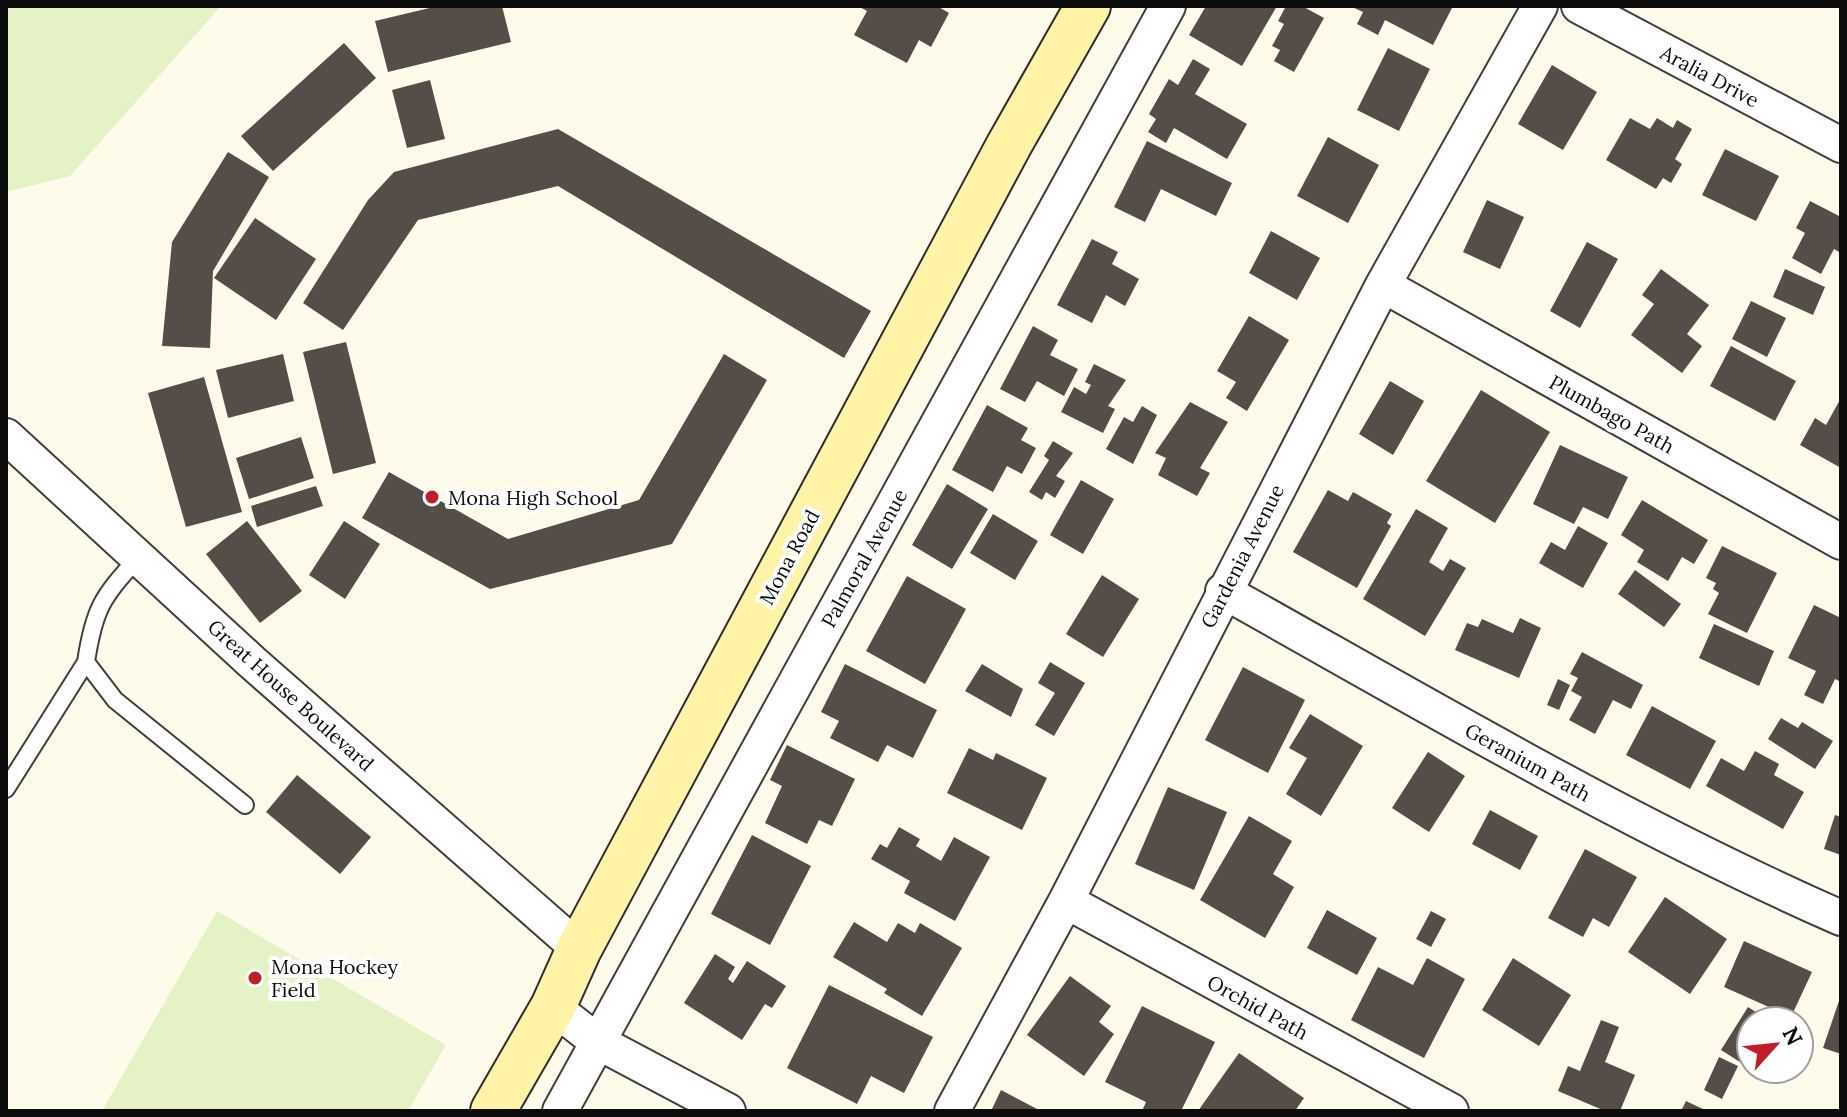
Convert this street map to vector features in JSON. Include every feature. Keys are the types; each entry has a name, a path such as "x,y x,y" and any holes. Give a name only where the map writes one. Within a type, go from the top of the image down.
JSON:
{"street":[{"name":"Mona Road","path":"493,1111 553,1007 579,949 1009,145 1088,6"},
{"name":"Palmoral Avenue","path":"560,1111 1168,6"},
{"name":"Gardenia Avenue","path":"952,1111 1066,901 1383,285 1540,6"},
{"name":"Aralia Drive","path":"1579,6 1841,145"},
{"name":"Plumbago Path","path":"1383,285 1841,542"},
{"name":"Great House Boulevard","path":"6,436 138,558 579,949"},
{"name":"Geranium Path","path":"1223,591 1578,790 1745,875 1841,918"},
{"name":"Orchid Path","path":"1066,901 1451,1111"},
{"path":"553,1007 598,1042 728,1111"}],"lane":[{"path":"6,789 86,662 91,626 105,594 138,558"},
{"path":"86,662 115,700 245,805"}],"green space":[{"path":"6,6 221,6 70,176 6,192"},
{"name":"Mona Hockey Field","path":"217,911 446,1045 408,1111 102,1111"}],"building":[{"path":"438,6 502,6 511,42 388,72 375,21"},
{"path":"858,6 937,6 949,13 931,47 919,40 907,63 854,35 867,11"},
{"path":"1206,6 1277,6 1242,66 1189,35"},
{"path":"1286,6 1302,6 1324,18 1294,72 1274,61 1280,50 1272,46 1284,24 1278,21"},
{"path":"1350,6 1453,6 1433,45 1385,20 1378,35 1357,24 1363,12"},
{"path":"344,43 376,78 273,171 241,136"},
{"path":"1388,48 1430,69 1399,131 1357,110"},
{"path":"1193,59 1210,69 1195,94 1247,124 1227,159 1174,128 1166,143 1148,132 1156,119 1149,114 1169,79 1178,85"},
{"path":"1552,65 1597,92 1563,150 1518,124"},
{"path":"430,80 445,139 407,148 392,90"},
{"path":"1630,118 1650,129 1657,118 1673,128 1677,120 1692,129 1675,159 1682,164 1671,183 1663,178 1656,189 1606,160"},
{"path":"558,129 871,311 844,358 558,186 418,220 343,330 303,303 368,200 394,172"},
{"path":"1328,137 1379,165 1348,223 1297,196"},
{"path":"1147,141 1232,183 1216,216 1161,189 1145,222 1114,207"},
{"path":"1725,149 1779,176 1756,221 1702,195"},
{"path":"228,152 269,177 213,271 210,348 162,346 172,242"},
{"path":"1487,200 1524,217 1500,269 1463,252"},
{"path":"1810,201 1841,217 1841,253 1834,249 1821,274 1792,258 1805,233 1796,228"},
{"path":"255,218 316,259 276,320 214,278"},
{"path":"1271,231 1320,258 1297,300 1249,273"},
{"path":"1092,239 1118,252 1112,264 1139,279 1125,306 1106,295 1092,323 1057,305"},
{"path":"1587,242 1618,259 1580,328 1550,311"},
{"path":"1661,269 1709,305 1687,334 1702,346 1682,373 1631,335 1654,304 1642,295"},
{"path":"1785,269 1825,287 1813,315 1773,297"},
{"path":"1751,301 1786,318 1767,357 1732,339"},
{"path":"1249,316 1289,340 1247,411 1226,398 1236,382 1217,371"},
{"path":"1033,326 1058,340 1050,355 1078,369 1064,396 1037,381 1025,402 1000,389"},
{"path":"346,342 376,463 333,474 303,352"},
{"path":"1731,346 1796,381 1775,421 1710,386"},
{"path":"283,354 294,401 228,418 216,370"},
{"path":"724,354 767,380 672,544 490,589 362,518 389,472 508,539 639,500"},
{"path":"1094,364 1126,380 1108,406 1115,409 1103,433 1061,412 1074,387 1086,394 1091,385 1085,382"},
{"path":"204,377 242,512 186,527 148,393"},
{"path":"1390,381 1424,401 1393,455 1359,434"},
{"path":"1481,390 1550,432 1495,523 1426,481"},
{"path":"1841,398 1841,468 1800,445 1815,418 1826,425"},
{"path":"1190,402 1228,422 1200,468 1210,473 1197,496 1158,475 1166,458 1155,453"},
{"path":"987,405 1028,428 1021,440 1036,448 1022,474 1007,466 993,492 952,470"},
{"path":"1142,406 1157,415 1133,464 1106,449 1124,417 1133,422"},
{"path":"301,437 314,478 249,499 236,458"},
{"path":"1053,441 1073,453 1056,476 1065,481 1055,498 1046,492 1042,500 1029,492 1049,460 1044,456"},
{"path":"1560,445 1628,477 1608,519 1583,507 1574,524 1533,504"},
{"path":"1081,480 1114,499 1083,554 1050,535"},
{"path":"947,484 988,509 952,569 912,545"},
{"path":"316,486 323,506 257,527 251,506"},
{"path":"1328,490 1348,501 1353,492 1392,514 1387,523 1391,526 1357,588 1293,552"},
{"path":"1642,500 1708,540 1694,564 1682,557 1668,581 1637,562 1644,550 1621,535"},
{"path":"1416,509 1448,528 1429,562 1443,571 1450,559 1466,568 1425,636 1363,599"},
{"path":"993,514 1038,541 1015,580 970,553"},
{"path":"247,521 302,591 260,623 206,554"},
{"path":"344,521 380,544 345,599 309,575"},
{"path":"1578,526 1608,543 1583,588 1539,563 1551,542 1565,550"},
{"path":"1722,546 1777,573 1747,633 1708,614 1719,593 1713,589 1716,583 1706,578"},
{"path":"1635,570 1681,604 1664,627 1618,594"},
{"path":"1102,575 1139,599 1103,657 1066,634"},
{"path":"907,576 966,609 925,684 866,651"},
{"path":"1814,605 1841,618 1841,682 1835,679 1823,704 1804,695 1816,671 1788,658"},
{"path":"1520,618 1541,628 1519,678 1455,650 1467,623 1478,627 1482,619 1513,633"},
{"path":"1714,624 1774,651 1759,686 1699,658"},
{"path":"1582,652 1643,685 1631,709 1613,700 1595,734 1569,720 1582,697 1571,691 1578,678 1570,674"},
{"path":"1050,662 1085,683 1054,736 1035,725 1055,693 1038,683"},
{"path":"845,664 937,710 913,758 887,745 878,762 830,738 839,721 821,712"},
{"path":"982,664 1023,689 1011,717 965,691"},
{"path":"1243,667 1305,700 1268,773 1205,740"},
{"path":"1558,679 1570,685 1559,710 1547,705"},
{"path":"1652,706 1716,741 1690,789 1626,755"},
{"path":"1310,714 1363,746 1321,816 1286,794 1307,758 1289,748"},
{"path":"1781,718 1798,728 1802,722 1833,741 1815,769 1768,739"},
{"path":"787,745 855,779 832,826 819,820 807,844 765,823 782,786 770,780"},
{"path":"969,748 993,760 996,753 1047,778 1022,830 947,793"},
{"path":"1755,751 1779,764 1774,775 1804,792 1783,829 1706,786 1721,758 1744,771"},
{"path":"1428,752 1465,776 1429,832 1392,808"},
{"path":"297,775 371,837 340,874 266,812"},
{"path":"1168,787 1227,812 1194,890 1135,864"},
{"path":"1490,810 1538,836 1520,870 1472,844"},
{"path":"1835,815 1841,817 1841,855 1824,849"},
{"path":"1249,816 1292,841 1273,874 1294,887 1265,938 1200,900"},
{"path":"899,827 920,839 916,846 941,861 954,837 990,857 955,921 904,893 910,881 871,859 880,844 887,848"},
{"path":"752,835 811,866 770,945 711,914"},
{"path":"1585,849 1637,877 1609,927 1593,918 1583,937 1548,918"},
{"path":"1665,897 1727,939 1690,994 1628,952"},
{"path":"1327,910 1377,938 1357,975 1307,948"},
{"path":"1431,911 1446,919 1431,947 1416,939"},
{"path":"854,922 887,942 898,923 915,933 920,923 962,948 922,1016 884,993 887,989 833,957"},
{"path":"1744,941 1812,972 1797,1005 1764,1005 1724,987"},
{"path":"715,954 735,967 728,979 733,983 747,961 786,986 772,1008 765,1004 742,1040 684,1003"},
{"path":"1427,958 1465,979 1424,1058 1351,1020 1378,967 1413,985"},
{"path":"1513,958 1571,995 1539,1046 1482,1010"},
{"path":"1070,976 1111,1006 1099,1022 1114,1034 1084,1076 1027,1035"},
{"path":"829,985 933,1037 904,1093 871,1076 857,1104 787,1068"},
{"path":"1841,995 1841,1054 1823,1048"},
{"path":"1142,1006 1215,1042 1181,1111 1142,1111 1146,1102 1105,1082"},
{"path":"1601,1020 1619,1027 1605,1062 1635,1075 1620,1111 1605,1111 1558,1091 1568,1066 1580,1071"},
{"path":"1735,1028 1735,1059 1721,1050"},
{"path":"1239,1053 1304,1098 1295,1111 1198,1111"},
{"path":"1719,1057 1735,1065 1735,1072 1722,1099 1704,1090"},
{"path":"1001,1090 1041,1111 991,1111"},
{"path":"1686,1101 1707,1111 1681,1111"}],"place":[{"name":"Mona High School","path":"432,497"},
{"name":"Mona Hockey Field","path":"255,978"}]}
